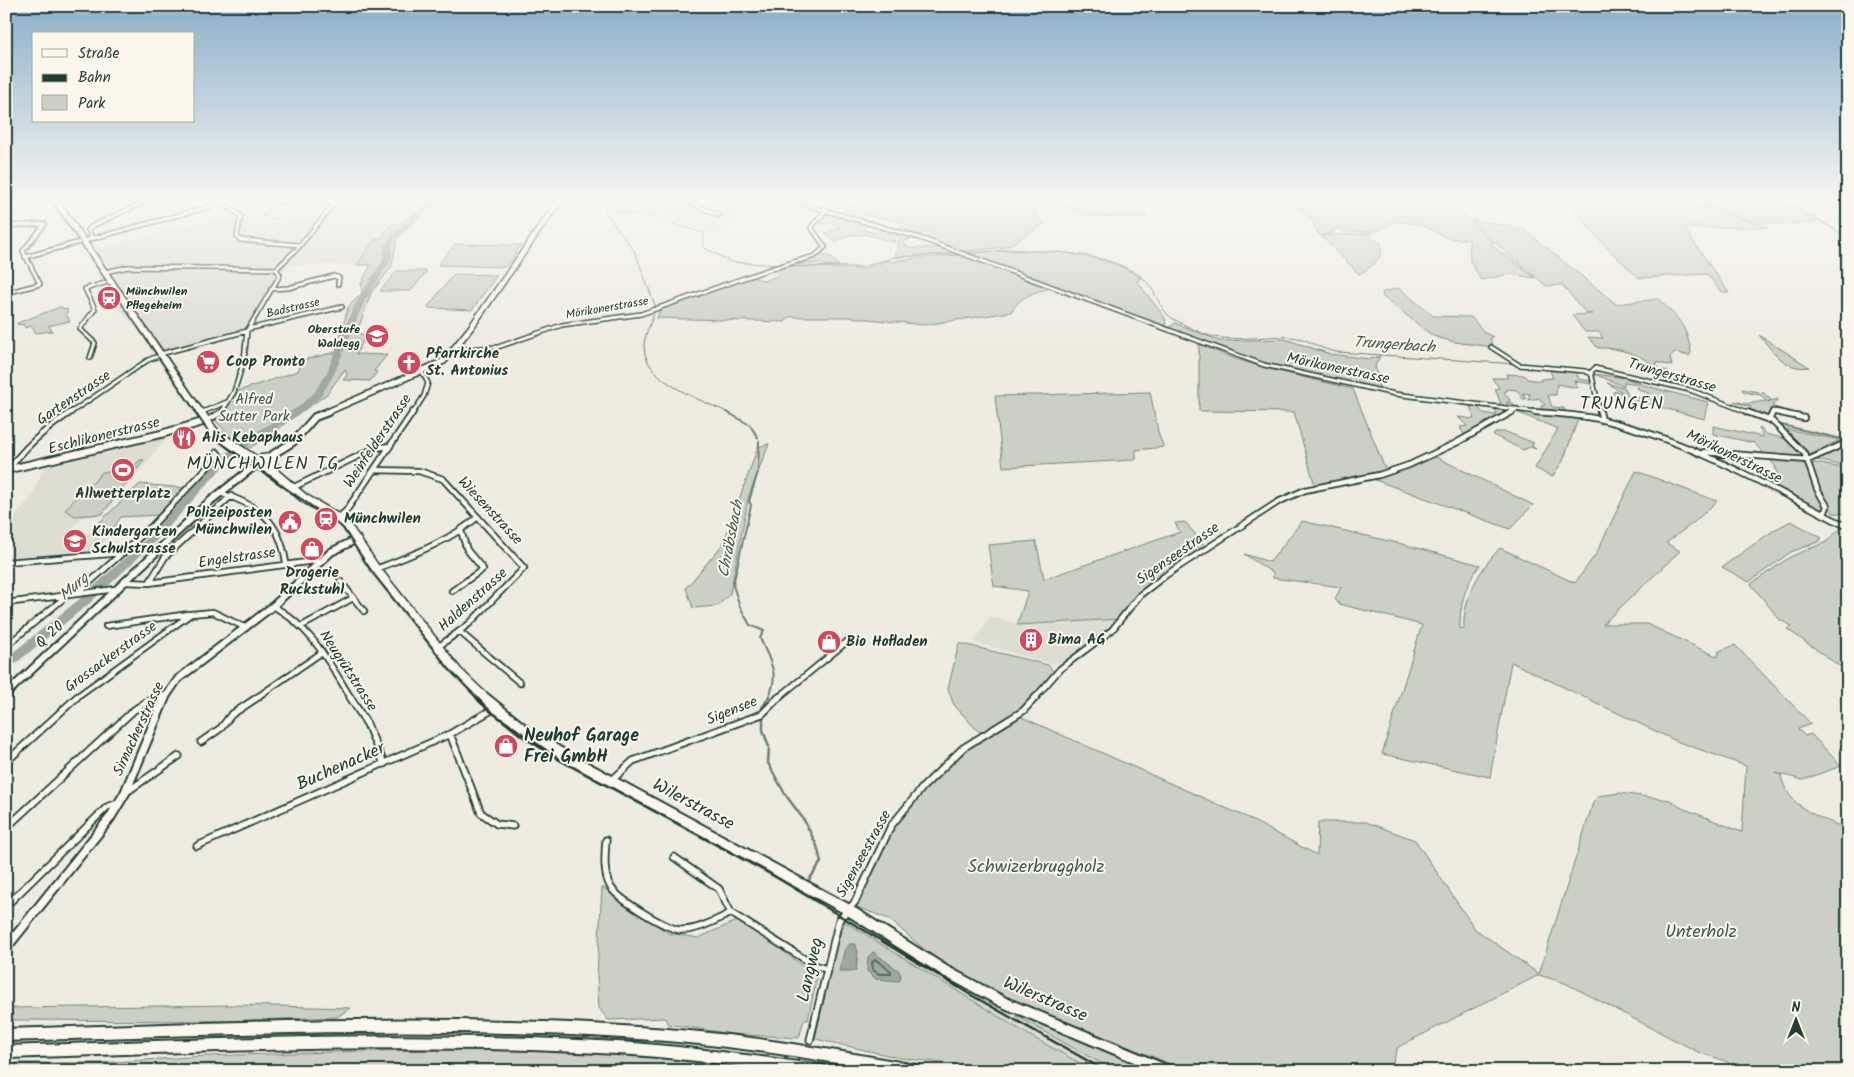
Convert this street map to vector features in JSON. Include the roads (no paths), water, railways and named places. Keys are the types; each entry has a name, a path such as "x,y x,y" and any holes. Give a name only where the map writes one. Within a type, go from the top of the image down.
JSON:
{"highway":[{"path":"6,1035 366,1026 576,1029 753,1044 916,1071"},
{"path":"6,1052 352,1042 517,1044 693,1054 821,1071"}],"main road":[{"name":"Wilerstrasse","path":"89,248 215,433 244,454 265,462 304,498 338,518 350,529 376,569 458,672 495,708 555,750 847,909 946,971 1003,1002 1168,1071"},
{"name":"Weinfelderstrasse","path":"265,462 297,438 315,417 446,363 457,350 526,248"},
{"name":"Eschlikonerstrasse","path":"7,471 161,434 206,421"},
{"name":"Q 20","path":"6,694 220,493 265,462"},
{"name":"Sirnacherstrasse","path":"6,948 100,833 124,794 166,695 184,673 273,606 322,560 335,550 357,539"}],"street":[{"path":"6,293 40,284 25,257 24,248"},
{"path":"25,257 55,248"},
{"path":"105,272 128,267 276,268 283,265 297,248"},
{"name":"Mörikonerstrasse","path":"457,350 498,347 562,325 641,314 767,270 815,256 824,248"},
{"name":"Mörikonerstrasse","path":"948,248 1264,365 1395,394 1602,420 1652,434 1695,450 1848,526"},
{"path":"206,421 220,414 237,386 243,366 248,330 281,274 276,268"},
{"path":"271,289 288,288 334,276 339,278 338,284"},
{"path":"90,358 95,343 80,329 94,312 95,307 85,289 111,281"},
{"name":"Badstrasse","path":"161,354 342,307"},
{"name":"Trungerstrasse","path":"1491,347 1519,365 1592,372 1690,390 1771,421 1798,445 1808,460"},
{"name":"Gartenstrasse","path":"7,471 14,459 44,432 148,360 161,354"},
{"path":"1592,372 1602,420"},
{"name":"Weinfelderstrasse","path":"338,518 346,511 426,392 428,383 423,373"},
{"path":"200,413 228,401"},
{"name":"Sigenseestrasse","path":"847,909 854,902 869,876 891,826 923,787 963,748 1023,711 1060,668 1112,630 1140,595 1166,575 1291,494 1309,488 1370,478 1411,465 1518,409"},
{"path":"1771,421 1773,412 1796,414 1804,418"},
{"path":"1695,450 1808,460 1848,442"},
{"path":"292,488 375,448 390,446"},
{"path":"78,593 152,526 219,455 217,452"},
{"path":"1808,460 1807,463 1817,489 1827,506 1824,515"},
{"name":"Wiesenstrasse","path":"374,470 419,471 436,475 450,486 524,568"},
{"path":"220,493 243,499 272,522 282,539 286,563"},
{"path":"149,583 165,557 232,496"},
{"path":"376,569 425,550 461,532 478,517"},
{"path":"452,591 483,569 465,546 461,532"},
{"path":"6,562 123,552"},
{"name":"Engelstrasse","path":"126,582 149,583 286,563 322,560"},
{"name":"Haldenstrasse","path":"438,647 460,632 524,568"},
{"path":"340,581 364,611"},
{"path":"6,603 118,589"},
{"path":"6,646 69,594"},
{"path":"302,626 353,598"},
{"name":"Neugrütstrasse","path":"273,606 302,626 321,653 367,724 384,764"},
{"path":"106,626 213,612 244,627"},
{"name":"Grossackerstrasse","path":"6,762 68,704 191,614"},
{"path":"460,632 520,683"},
{"name":"Sigensee","path":"611,781 633,761 762,714 789,687 849,640"},
{"path":"201,742 221,728 231,715 321,653"},
{"path":"6,828 134,710 154,697 166,695"},
{"name":"Buchenacker","path":"197,846 450,734 495,708"},
{"path":"450,734 481,813 497,824 514,826"},
{"path":"124,794 179,756"},
{"path":"11,901 107,807 120,802"},
{"path":"606,840 610,886 620,897 666,924 678,930 696,928 731,912"},
{"path":"674,857 718,889 731,912 814,965 826,969"},
{"name":"Langweg","path":"810,1040 836,929 847,909"}],"water":[{"path":"850,944 855,944 858,952 856,971 839,971 845,949"},
{"path":"873,952 899,971 901,977 899,981 876,979 867,971 868,957"}],"waterway":[{"name":"Murg","path":"6,665 86,600 152,539 227,457 264,431 301,409 318,394 330,374 359,304 387,260 388,248"},
{"name":"Chräbsbach","path":"632,248 656,308"},
{"name":"Trungerbach","path":"705,248 731,262 780,265"},
{"name":"Trungerbach","path":"964,253 1007,251 1058,252 1107,260 1128,268 1144,279 1170,317 1207,335 1218,338 1287,337 1303,339 1337,352 1516,364"},
{"name":"Trungerbach","path":"789,266 861,267 895,257 959,254"},
{"name":"Chräbsbach","path":"654,313 644,343 647,359 654,370 664,380 677,388 728,413"},
{"name":"Trungerbach","path":"1583,369 1606,372"},
{"name":"Trungerbach","path":"1625,377 1689,392 1719,403"},
{"name":"Trungerbach","path":"1738,410 1742,412"},
{"name":"Trungerbach","path":"1742,412 1747,414"},
{"name":"Chräbsbach","path":"728,413 750,425 758,438"},
{"name":"Trungerbach","path":"1754,417 1770,423"},
{"name":"Trungerbach","path":"1777,424 1846,440"},
{"name":"Chräbsbach","path":"759,441 758,472 749,501 751,505 733,585 740,607 750,625 764,631 760,638 774,674 774,682 768,698"},
{"name":"Murg","path":"6,662 10,661"},
{"name":"Chräbsbach","path":"765,710 762,708 769,697"},
{"name":"Chräbsbach","path":"763,719 763,730 769,747 768,763 785,794 804,820 817,846 821,862 809,880"}],"tunnel":[{"path":"803,1068 810,1040"}],"railway":[{"path":"84,248 196,413"},
{"path":"195,412 210,434 229,449 343,528 371,571 448,668 477,698"},
{"path":"477,698 490,711 560,760 766,871 971,995 1106,1071"}],"place":[{"name":"Münchwilen Pflegeheim","path":"109,298"},
{"name":"Oberstufe Waldegg","path":"377,336"},
{"name":"Coop Pronto","path":"208,362"},
{"name":"Pfarrkirche St. Antonius","path":"409,363"},
{"name":"Alis Kebaphaus","path":"184,438"},
{"name":"Allwetterplatz","path":"123,470"},
{"name":"Münchwilen","path":"326,519"},
{"name":"Polizeiposten Münchwilen","path":"290,522"},
{"name":"Kindergarten Schulstrasse","path":"75,541"},
{"name":"Drogerie Ruckstuhl","path":"312,549"},
{"name":"Bima AG","path":"1031,640"},
{"name":"Bio Hofladen","path":"829,642"},
{"name":"Neuhof Garage Frei GmbH","path":"506,746"}],"district":[{"name":"TRUNGEN","path":"1622,404"},
{"name":"MÜNCHWILEN TG","path":"263,464"}],"park label":[{"name":"Alfred Sutter Park","path":"254,408"},
{"name":"Schwizerbruggholz","path":"1036,867"},
{"name":"Unterholz","path":"1701,932"}]}
